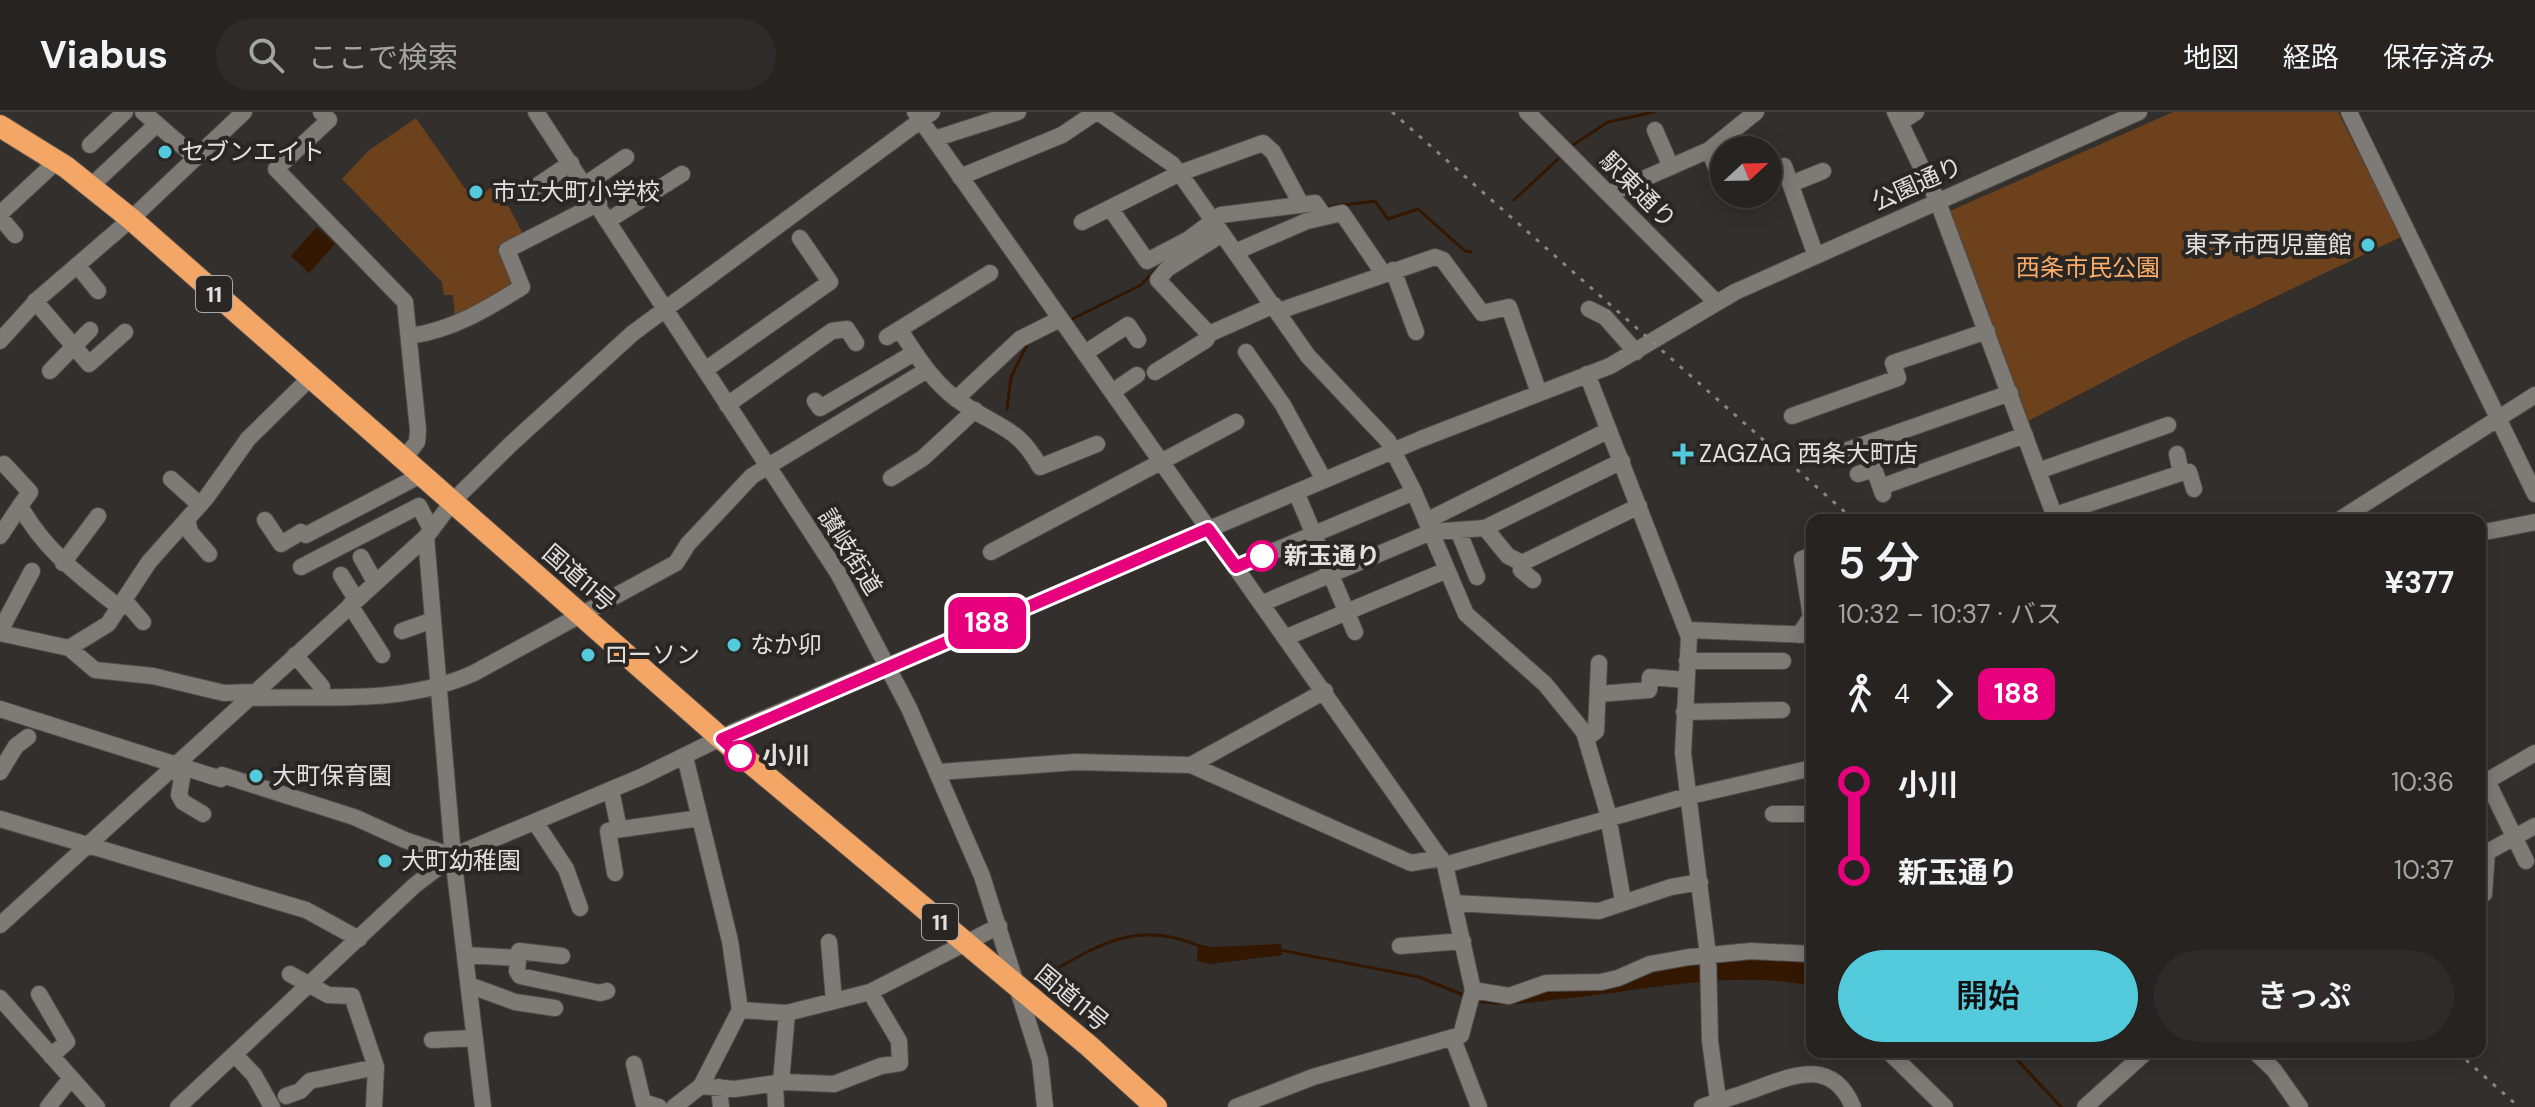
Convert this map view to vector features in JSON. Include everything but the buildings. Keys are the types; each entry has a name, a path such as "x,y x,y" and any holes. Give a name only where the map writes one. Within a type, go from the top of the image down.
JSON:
{"highway":[{"name":"国道11号","path":"0,126 57,161 131,219 410,468 453,501 722,739 1020,988 1156,1107"}],"street":[{"path":"90,145 125,112"},
{"path":"143,112 196,158"},
{"path":"0,341 35,301 131,219 244,112"},
{"path":"265,520 281,544 301,532 306,535 410,468 417,442 405,302 276,169 329,120 321,112"},
{"path":"934,139 1018,112"},
{"path":"960,177 1062,135 1097,112 1172,164 1308,356 1388,441 1414,492 1466,614 1545,684 1586,739 1608,819 1623,901"},
{"path":"1609,194 1709,150 1756,112"},
{"path":"1916,112 1898,117 1938,202 2054,514"},
{"name":"公園通り","path":"178,1107 433,869 453,856 1208,529 1392,451 1587,374 1636,352 1715,301 2137,112"},
{"path":"2349,112 2535,494"},
{"name":"駅東通り","path":"1530,113 1715,301"},
{"name":"讃岐街道","path":"544,115 571,163 838,573 887,666 968,839 1020,988 1040,1060 1045,1107"},
{"path":"0,925 428,533 453,501 593,369 666,309 826,194 923,115 934,139 960,177 1443,861 1463,941 1472,995 1461,1035 1313,1077 1236,1107"},
{"path":"91,186 157,124"},
{"path":"1655,130 1671,167"},
{"path":"1082,222 1180,173 1263,143 1316,209"},
{"path":"586,184 626,157"},
{"path":"15,235 0,215 57,161"},
{"path":"528,192 571,163"},
{"path":"1784,166 1816,256"},
{"path":"1791,184 1823,171"},
{"path":"609,220 682,174"},
{"path":"409,336 429,334 482,313 522,287 507,250 599,203"},
{"path":"1110,208 1147,261 1217,226"},
{"path":"1235,252 1316,209"},
{"path":"1209,334 1158,280 1167,269 1217,226 1221,215 1316,209 1342,213 1388,272 1416,332"},
{"path":"705,370 830,282 800,238"},
{"path":"1155,372 1206,340 1209,334 1276,308 1435,257 1443,260 1482,313 1509,307 1539,393"},
{"path":"77,265 98,291"},
{"path":"990,273 894,333 956,399 1027,443 1040,467 1097,444"},
{"path":"35,301 89,364 125,332"},
{"path":"1589,309 1605,317 1636,352"},
{"path":"956,399 1020,339 1064,323"},
{"path":"1085,353 1128,325 1138,340"},
{"path":"727,405 832,331 847,329 856,343"},
{"path":"50,371 90,330"},
{"path":"1792,416 1898,378 1893,363 1987,331"},
{"path":"1246,352 1283,405 1324,480"},
{"path":"815,401 820,408 914,353"},
{"path":"32,571 0,632 69,648 95,670 153,676 197,684 224,693 251,695 389,697 439,686 506,657 580,613 676,563 688,544 752,476 927,370"},
{"path":"1587,374 1688,630 1684,712 1688,798 1708,957 1713,1105 1802,1072 1823,1076 1840,1085 1853,1107"},
{"path":"1112,392 1137,375"},
{"path":"69,648 96,633 123,604 149,562 200,505 248,439 310,378"},
{"path":"1825,458 2010,393"},
{"path":"2348,514 2535,395"},
{"path":"891,478 923,458 975,410"},
{"path":"991,552 1163,464 1236,422"},
{"path":"2038,471 2168,425"},
{"path":"1263,603 1429,527 1609,430"},
{"path":"1858,474 1874,469 1882,491 2025,435"},
{"path":"2177,454 2181,473"},
{"path":"1429,527 1458,530 1485,528 1622,461"},
{"path":"0,536 30,492 4,464"},
{"path":"2067,514 2181,473 2189,472 2194,489"},
{"path":"171,479 200,505"},
{"path":"1296,492 1355,632"},
{"path":"1236,567 1414,492"},
{"path":"20,506 32,528 63,563 123,604 143,622"},
{"path":"301,567 324,548 370,524 419,506 428,533 453,856 483,1107"},
{"path":"1522,563 1639,506"},
{"path":"63,563 98,516"},
{"path":"187,519 190,532 209,554"},
{"path":"2486,532 2535,522"},
{"path":"1485,528 1508,556 1522,563"},
{"path":"1458,530 1477,577"},
{"path":"361,557 375,582"},
{"path":"1806,557 1802,559 1806,585"},
{"path":"1522,563 1521,570 1533,580"},
{"path":"1287,637 1447,570"},
{"path":"341,575 382,655"},
{"path":"402,631 433,620"},
{"path":"1688,630 1806,635"},
{"path":"295,655 322,687"},
{"path":"1687,661 1783,661"},
{"path":"1586,739 1596,731 1599,663"},
{"path":"1598,694 1649,690 1650,677 1686,680"},
{"path":"1191,765 1325,691"},
{"path":"1269,699 1278,716"},
{"path":"0,709 174,766 354,817 405,840 453,856"},
{"path":"1684,712 1782,710"},
{"path":"0,772 16,746 28,737"},
{"path":"2486,783 2535,753"},
{"path":"674,1107 701,1086 740,1010 730,941 685,757"},
{"path":"939,772 1076,762 1191,765 1411,863 1443,861 1806,769"},
{"path":"174,766 182,778 179,795 183,802 203,814"},
{"path":"2486,788 2526,861"},
{"path":"611,790 619,829"},
{"path":"1773,814 1806,814"},
{"path":"615,873 608,831 700,818"},
{"path":"0,819 306,910 359,939"},
{"path":"535,822 566,869 580,908"},
{"path":"2486,853 2535,826"},
{"path":"1454,903 1548,907 1570,912 1599,911 1623,901 1700,882"},
{"path":"740,1010 787,1013 870,992 999,926"},
{"path":"1400,946 1463,941"},
{"path":"829,942 834,1001"},
{"path":"562,956 519,951 517,971 520,976 600,993 607,991"},
{"path":"1472,995 1509,996 1546,983 1601,982 1650,964 1769,951 1806,954"},
{"path":"465,955 518,958"},
{"path":"290,974 328,995 352,996 376,1067 374,1107"},
{"path":"469,985 515,1002 555,1008"},
{"path":"701,1086 735,1089 778,1083 834,1084 881,1066 900,1063 899,1041 870,992"},
{"path":"39,994 67,1042 51,1056"},
{"path":"0,998 97,1107"},
{"path":"776,1107 787,1013"},
{"path":"432,1040 475,1038"},
{"path":"1453,1039 1479,1107"},
{"path":"236,1056 254,1075 272,1107"},
{"path":"1895,1058 1945,1107"},
{"path":"2085,1107 2139,1058"},
{"path":"2261,1058 2274,1070 2300,1107"},
{"path":"634,1064 643,1102 659,1107"},
{"path":"286,1096 300,1091 310,1081 376,1067"},
{"path":"48,1107 71,1078"},
{"path":"719,1087 721,1107"}],"green space":[{"name":"西条市民公園","path":"2173,112 2338,112 2401,237 2184,340 2028,421 1950,211"},
{"path":"416,118 473,200 497,184 523,234 497,247 512,281 510,286 455,316 453,295 444,295 442,282 342,179 368,151"}],"shaded area":[{"path":"317,227 335,244 309,273 291,256"},
{"path":"1198,944 1212,947 1281,944 1282,955 1211,964 1197,961"},
{"path":"1721,959 1806,959 1806,985 1781,981 1719,981 1518,1004 1476,1002 1479,998 1529,993"}],"waterway":[{"path":"1573,145 1608,122 1654,112"},
{"path":"1514,200 1558,159"},
{"path":"1327,207 1375,201 1388,219 1418,209 1465,251 1471,252"},
{"path":"1068,321 1141,285 1162,263"},
{"path":"1007,409 1011,377 1029,341"},
{"path":"1033,982 1093,949 1132,936 1175,938 1199,946"},
{"path":"1280,950 1419,977 1466,996"},
{"path":"2016,1058 2061,1107"}],"railway":[{"path":"1392,112 1847,514"},
{"path":"2464,1058 2519,1107"}],"bus line":[{"name":"188","path":"740,756 722,739 1208,529 1236,567 1262,556"}],"place":[{"name":"セブンエイト","path":"165,152"},
{"name":"市立大町小学校","path":"476,192"},
{"name":"東予市西児童館","path":"2368,245"},
{"name":"ZAGZAG 西条大町店","path":"1683,454"},
{"name":"新玉通り","path":"1262,556"},
{"name":"なか卯","path":"734,645"},
{"name":"ローソン","path":"588,655"},
{"name":"小川","path":"740,756"},
{"name":"大町保育園","path":"256,776"},
{"name":"大町幼稚園","path":"385,861"}]}
